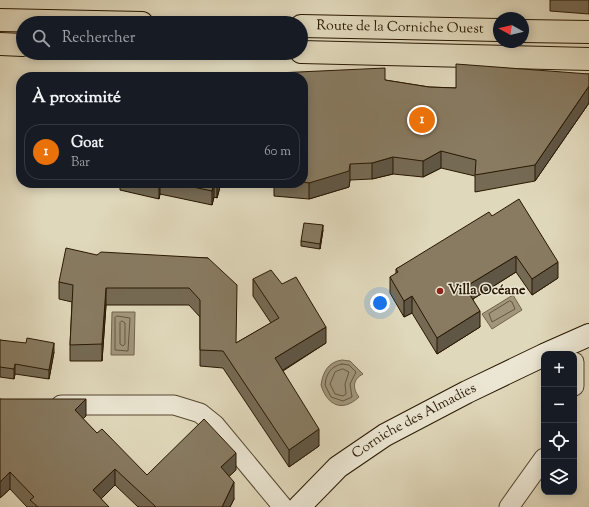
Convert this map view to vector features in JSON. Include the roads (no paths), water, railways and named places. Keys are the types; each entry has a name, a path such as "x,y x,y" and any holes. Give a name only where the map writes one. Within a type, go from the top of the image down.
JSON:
{"highway":[{"path":"0,20 16,20"},
{"name":"Route de la Corniche Ouest","path":"308,26 493,30"},
{"path":"529,31 589,32"},
{"path":"0,44 16,45"},
{"name":"Route de la Corniche Ouest","path":"308,52 589,58"}],"street":[{"name":"Corniche des Almadies","path":"573,351 589,335"},
{"name":"Corniche des Almadies","path":"299,507 338,467 385,435 466,392 541,356"},
{"path":"47,404 174,405 200,413 215,425 283,507"},
{"path":"509,507 543,459"}],"water":[{"path":"513,295 522,310 492,329 482,314"},
{"path":"112,312 135,312 134,355 111,355"},
{"path":"342,360 350,361 363,374 355,381 355,390 359,397 347,405 341,406 331,402 327,398 321,385 327,368 333,363"}],"place":[{"name":"Goat","path":"422,120"},
{"name":"Villa Océane","path":"440,291"}]}
